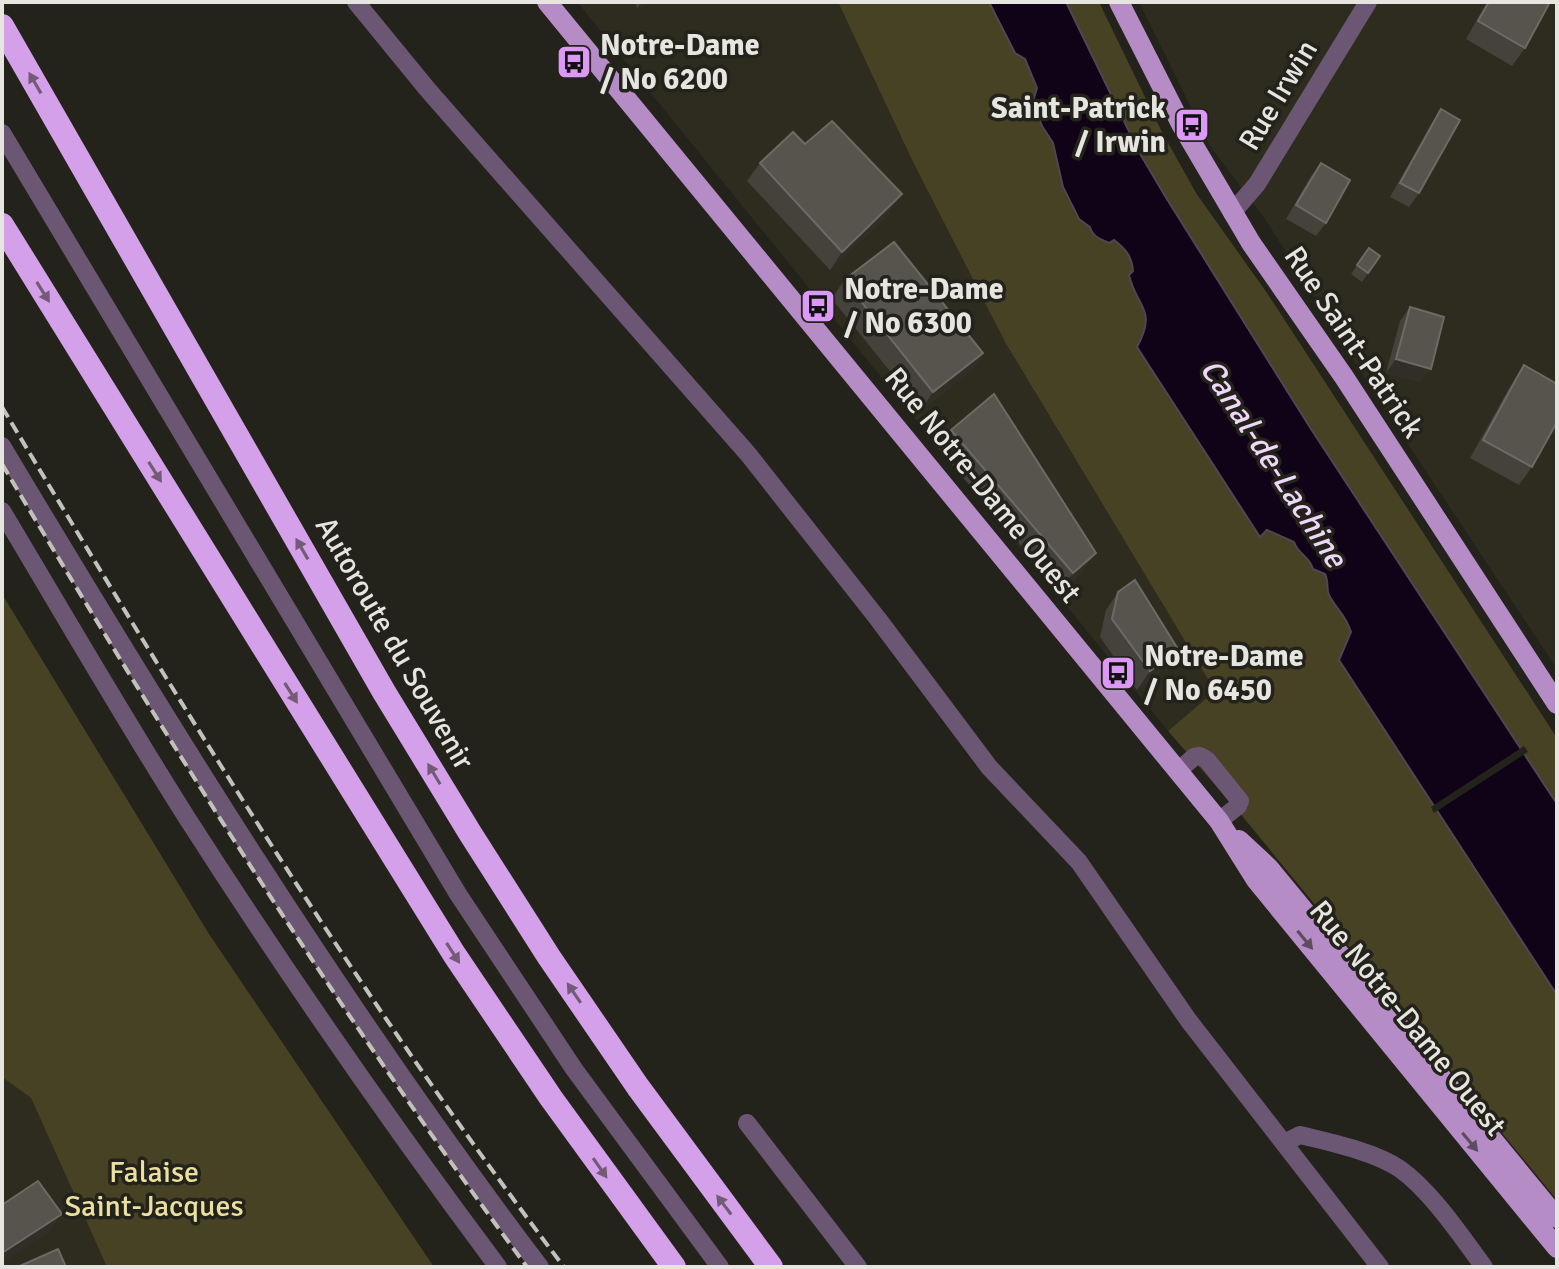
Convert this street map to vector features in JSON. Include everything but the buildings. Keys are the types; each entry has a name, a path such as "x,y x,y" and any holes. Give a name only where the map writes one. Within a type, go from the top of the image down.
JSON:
{"highway":[{"name":"Autoroute du Souvenir","path":"2,26 377,678 470,833 549,957 638,1087 771,1267"},
{"path":"2,225 446,942 551,1098 674,1267"}],"main road":[{"name":"Rue Notre-Dame Ouest","path":"547,2 1219,821 1256,880 1557,1248"},
{"name":"Rue Saint-Patrick","path":"1119,2 1174,113 1232,213 1344,377 1557,704"},
{"name":"Rue Notre-Dame Ouest","path":"1219,821 1269,868 1557,1218"}],"street":[{"path":"356,2 428,90 748,454 989,767 1079,862 1189,1021 1380,1267"},
{"name":"Rue Irwin","path":"1232,213 1257,184 1368,2"},
{"path":"2,122 56,220"},
{"path":"2,133 458,894 574,1069 720,1267"},
{"path":"2,446 159,706 309,940 408,1085 540,1267"},
{"path":"2,511 185,815 244,905 384,1112 498,1267"},
{"path":"1178,771 1194,757 1200,756 1236,794 1240,801 1238,806 1219,821"},
{"path":"747,1123 858,1267"},
{"path":"1284,1143 1300,1135 1368,1155 1400,1169 1422,1190 1484,1267"}],"shaded area":[{"path":"577,2 838,2 912,160 1005,342 1215,691 1168,731"},
{"path":"1139,2 1557,2 1557,669 1372,390 1265,219 1210,146"},
{"path":"2,1077 31,1098 107,1267 2,1267"}],"green space":[{"path":"838,2 1099,2 1161,130 1196,193 1267,293 1557,738 1557,1200 1243,817 1168,731 1215,691 1005,342 912,160"},
{"name":"Falaise Saint-Jacques","path":"2,594 209,934 434,1267 107,1267 31,1098 2,1077"}],"water":[{"name":"Canal-de-Lachine","path":"989,2 1066,2 1139,152 1165,196 1311,429 1557,804 1557,995 1339,660 1351,632 1329,595 1325,574 1313,569 1294,542 1267,530 1260,537 1137,347 1146,316 1129,275 1133,271 1130,257 1114,240 1109,243 1100,239 1079,219 1063,187 1053,143 1042,126 1033,101 1037,88 1025,59 1015,53"}],"pier":[{"path":"1524,746 1528,752 1434,813 1431,807"}],"railway":[{"path":"2,407 202,736 341,952 487,1163 564,1267"},
{"path":"2,464 254,872 387,1071 527,1267"}],"place":[{"name":"Notre-Dame / No 6200","path":"574,62"},
{"name":"Saint-Patrick / Irwin","path":"1192,125"},
{"name":"Notre-Dame / No 6300","path":"818,306"},
{"name":"Notre-Dame / No 6450","path":"1118,673"}]}
